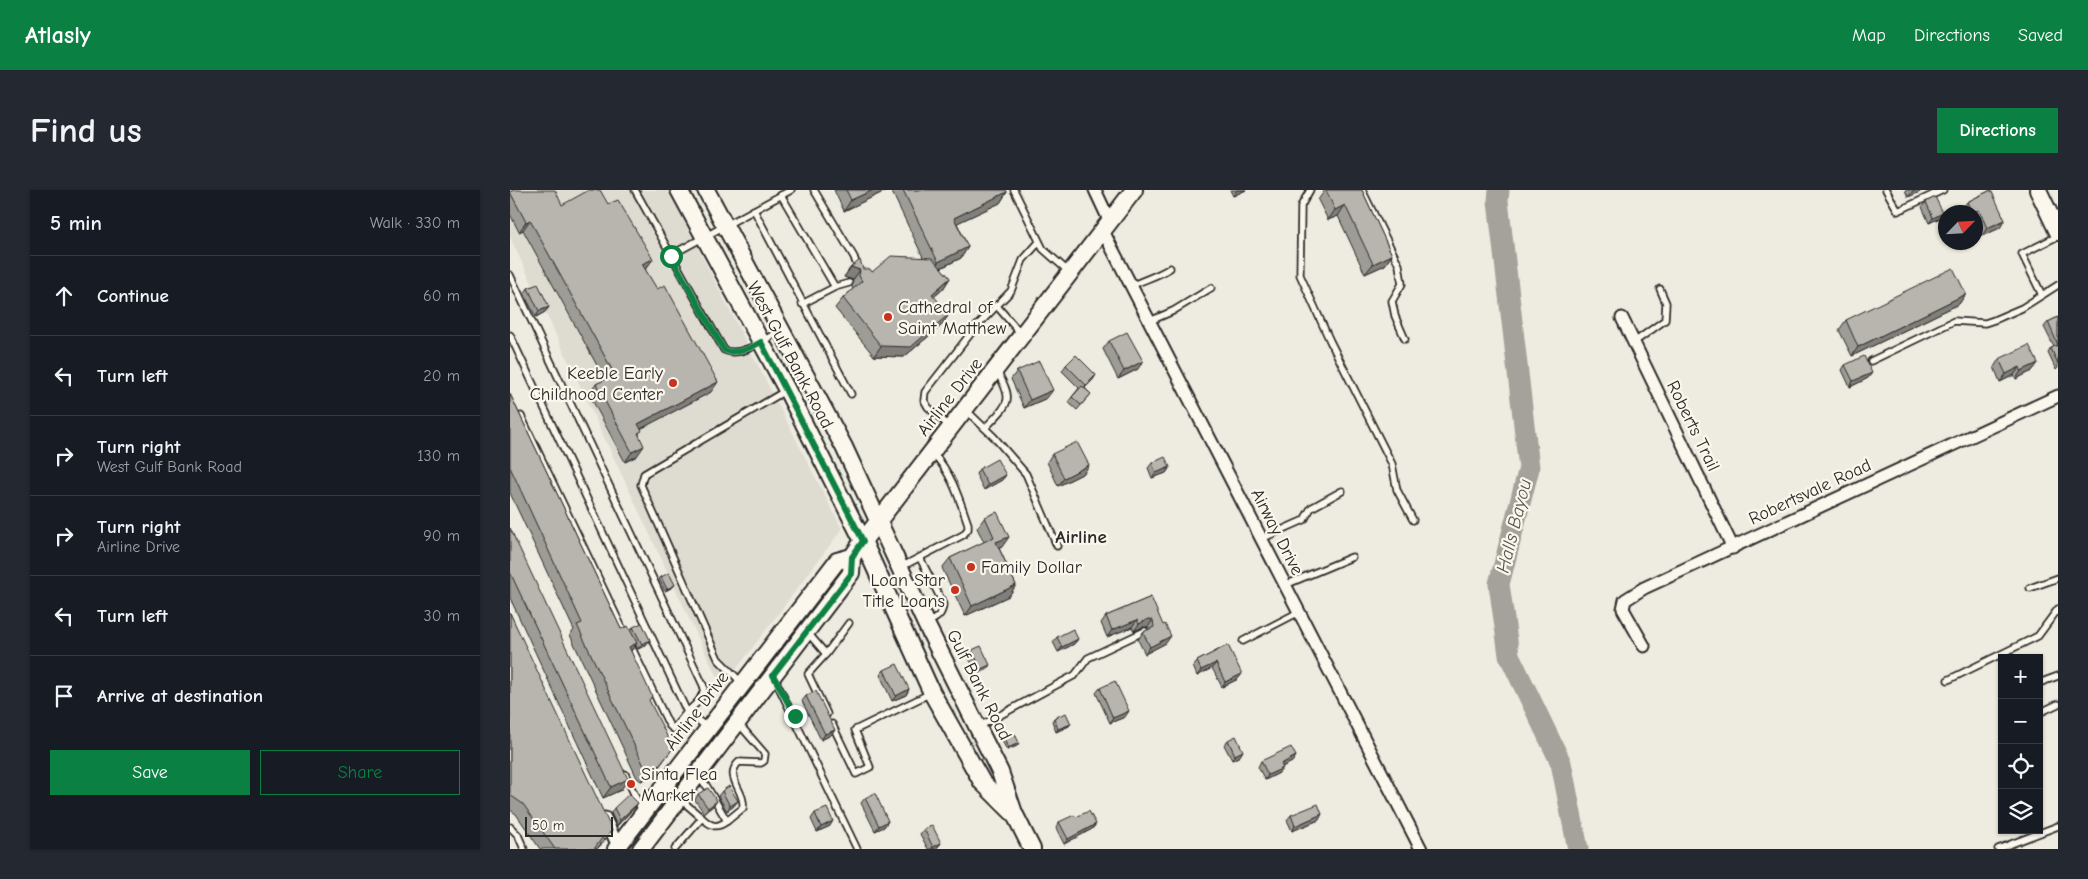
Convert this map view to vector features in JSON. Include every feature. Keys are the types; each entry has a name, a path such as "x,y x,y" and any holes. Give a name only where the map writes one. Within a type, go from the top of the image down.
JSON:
{"main road":[{"name":"West Gulf Bank Road","path":"679,190 787,390 863,541"},
{"name":"Airline Drive","path":"640,849 851,574 852,557 863,541 933,453 1134,190"},
{"path":"2038,190 2058,232"},
{"name":"West Gulf Bank Road","path":"709,191 725,225 844,447 878,522"},
{"name":"Gulf Bank Road","path":"878,522 926,624 1000,772 1014,813 1032,849"},
{"name":"Gulf Bank Road","path":"863,541 932,692 982,782 1014,813"},
{"name":"Airline Drive","path":"617,848 837,561 852,557"}],"street":[{"name":"Airway Drive","path":"1095,190 1106,226 1131,286 1421,849"},
{"name":"Roberts Trail","path":"1622,318 1733,548"},
{"name":"Robertsvale Road","path":"1644,646 1623,609 1625,600 1655,583 2058,396"},
{"path":"602,811 617,848"}],"lane":[{"path":"636,190 724,350 732,351 750,348 781,330"},
{"path":"671,256 791,190"},
{"path":"814,190 854,257 860,276"},
{"path":"1014,190 1043,249 1070,273"},
{"path":"1310,190 1301,206 1300,275 1330,342 1392,464 1397,490 1413,520"},
{"path":"1362,190 1399,265 1402,284 1392,301 1395,316 1405,339"},
{"path":"1886,190 1898,212 1943,190"},
{"path":"781,195 835,287"},
{"path":"754,210 802,304 852,394"},
{"path":"2042,295 2022,254 2058,236"},
{"path":"952,428 928,407 924,400 925,392 975,328 1011,291 1023,260 1039,242"},
{"path":"1131,286 1148,277 1159,275 1170,268"},
{"path":"510,275 704,687 704,695 673,729 669,725 519,412"},
{"path":"802,304 835,287 849,284"},
{"path":"1871,362 1954,321 1985,323 1994,320 2022,308 2058,285"},
{"path":"1150,321 1173,311 1211,288"},
{"path":"1633,342 1665,320 1666,304 1660,289"},
{"path":"996,306 1023,336"},
{"path":"510,335 688,712 708,728"},
{"path":"985,428 1008,401 1008,391 996,370"},
{"path":"743,684 718,659 641,485 644,474 787,390"},
{"path":"966,410 985,428 1026,474 1057,546"},
{"path":"900,568 963,535 968,529 954,483 946,467 933,453"},
{"path":"1261,539 1304,520 1311,508 1342,491"},
{"path":"1285,586 1352,557"},
{"path":"920,558 943,603 943,610 940,616 926,624"},
{"path":"2030,588 2058,578"},
{"path":"1948,680 2038,636 2058,609"},
{"path":"1243,641 1299,612"},
{"path":"849,623 808,674 856,774 870,767 855,730 932,692"},
{"path":"806,631 826,654"},
{"path":"978,727 1075,675 1088,658 1145,631"},
{"path":"773,675 781,686 857,849"},
{"path":"2043,682 2058,676"},
{"path":"2043,711 2058,704"},
{"path":"680,799 713,826 720,826 743,808 744,802 732,774 734,766 739,762 761,763 764,761 765,754 738,722"},
{"path":"623,769 644,813"},
{"path":"696,777 706,786 727,821"},
{"path":"675,849 702,818"},
{"path":"1998,849 2058,826"},
{"path":"510,827 518,835 524,849"}],"shaded area":[{"name":"Keeble Early Childhood Center","path":"510,190 668,190 842,529 722,688 510,237"}],"building":[{"path":"514,190 555,190 562,205 589,190 600,190 608,204 618,200 653,259 642,264 657,289 665,285 718,382 638,424 642,431 638,433 644,446 632,452 596,384 615,375 530,220 526,222 510,192"},
{"path":"846,190 873,190 851,200"},
{"path":"903,190 1006,190 1007,192 954,218 968,247 938,262"},
{"path":"1326,190 1362,190 1392,255 1373,264 1345,205 1335,210"},
{"path":"1991,190 2005,220 1987,228 1983,219 1983,205 1968,205 1967,202"},
{"path":"1935,197 1939,205 1938,216 1933,218 1926,202"},
{"name":"Cathedral of Saint Matthew","path":"891,256 932,258 950,278 932,294 949,314 911,347 881,346 843,298 862,281 859,276 860,270 851,267 860,260 863,269 870,269 872,272"},
{"path":"1953,268 1966,294 1858,347 1846,320"},
{"path":"538,284 549,307 539,311 528,288"},
{"path":"2058,317 2058,345 2048,322"},
{"path":"1127,332 1143,361 1124,371 1109,341"},
{"path":"2029,345 2038,363 2021,371 2020,367 2006,374 1999,359"},
{"path":"2058,345 2058,364 2051,348"},
{"path":"1076,355 1096,375 1086,385 1066,365"},
{"path":"1864,356 1872,373 1853,381 1845,365"},
{"path":"1039,361 1053,390 1030,400 1017,371"},
{"path":"1082,386 1091,394 1081,405 1072,397"},
{"path":"510,394 621,629 628,626 637,643 629,647 652,696 649,700 673,748 660,765 648,771 577,625 582,623 510,467"},
{"path":"1077,442 1089,465 1064,478 1052,454"},
{"path":"1165,457 1170,467 1156,473 1152,463"},
{"path":"997,459 1006,475 988,485 979,469"},
{"path":"997,512 1009,537 996,542 1016,585 972,606 950,558 994,537 985,517"},
{"path":"510,528 628,779 611,787 510,572"},
{"path":"669,573 675,585 667,589 661,577"},
{"path":"1151,597 1163,625 1165,624 1171,636 1150,647 1143,632 1154,627 1153,620 1148,619 1139,624 1137,620 1112,630 1106,616"},
{"path":"510,613 612,830 604,840 602,838 594,849 555,849 523,804 510,795"},
{"path":"642,623 650,640 642,644 633,627"},
{"path":"1073,629 1078,639 1062,647 1057,637"},
{"path":"1228,645 1242,674 1225,682 1216,663 1201,670 1197,661"},
{"path":"981,646 990,665 981,669 972,650"},
{"path":"897,664 909,689 896,696 884,670"},
{"path":"1115,681 1129,711 1113,718 1100,688"},
{"path":"816,691 835,730 825,734 806,696"},
{"path":"1066,713 1071,724 1058,729 1054,718"},
{"path":"1015,734 1019,743 1008,748 1004,738"},
{"path":"1236,736 1243,751 1235,755 1228,740"},
{"path":"1291,747 1296,756 1281,764 1283,768 1268,775 1261,761"},
{"path":"729,786 738,801 730,806 722,791"},
{"path":"708,788 717,801 708,808 698,794"},
{"path":"875,793 888,821 879,826 865,798"},
{"path":"629,794 638,803 620,820 614,808"},
{"path":"1318,804 1322,814 1295,826 1291,815"},
{"path":"827,808 833,821 821,827 815,813"},
{"path":"1089,811 1096,824 1068,839 1059,822"},
{"path":"932,825 941,843 933,847 924,829"}],"waterway":[{"name":"Halls Bayou","path":"1499,190 1498,201 1529,468 1499,584 1509,655 1561,763 1578,849"}],"place":[{"name":"Cathedral of Saint Matthew","path":"888,317"},
{"name":"Keeble Early Childhood Center","path":"673,383"},
{"name":"Family Dollar","path":"971,567"},
{"name":"Loan Star Title Loans","path":"955,590"},
{"name":"Sinta Flea Market","path":"631,784"}],"district":[{"name":"Airline","path":"1081,537"}],"route":[{"path":"671,256 724,350 732,351 750,348 761,342 863,541 852,557 851,574 773,675 781,686 795,716"}]}
